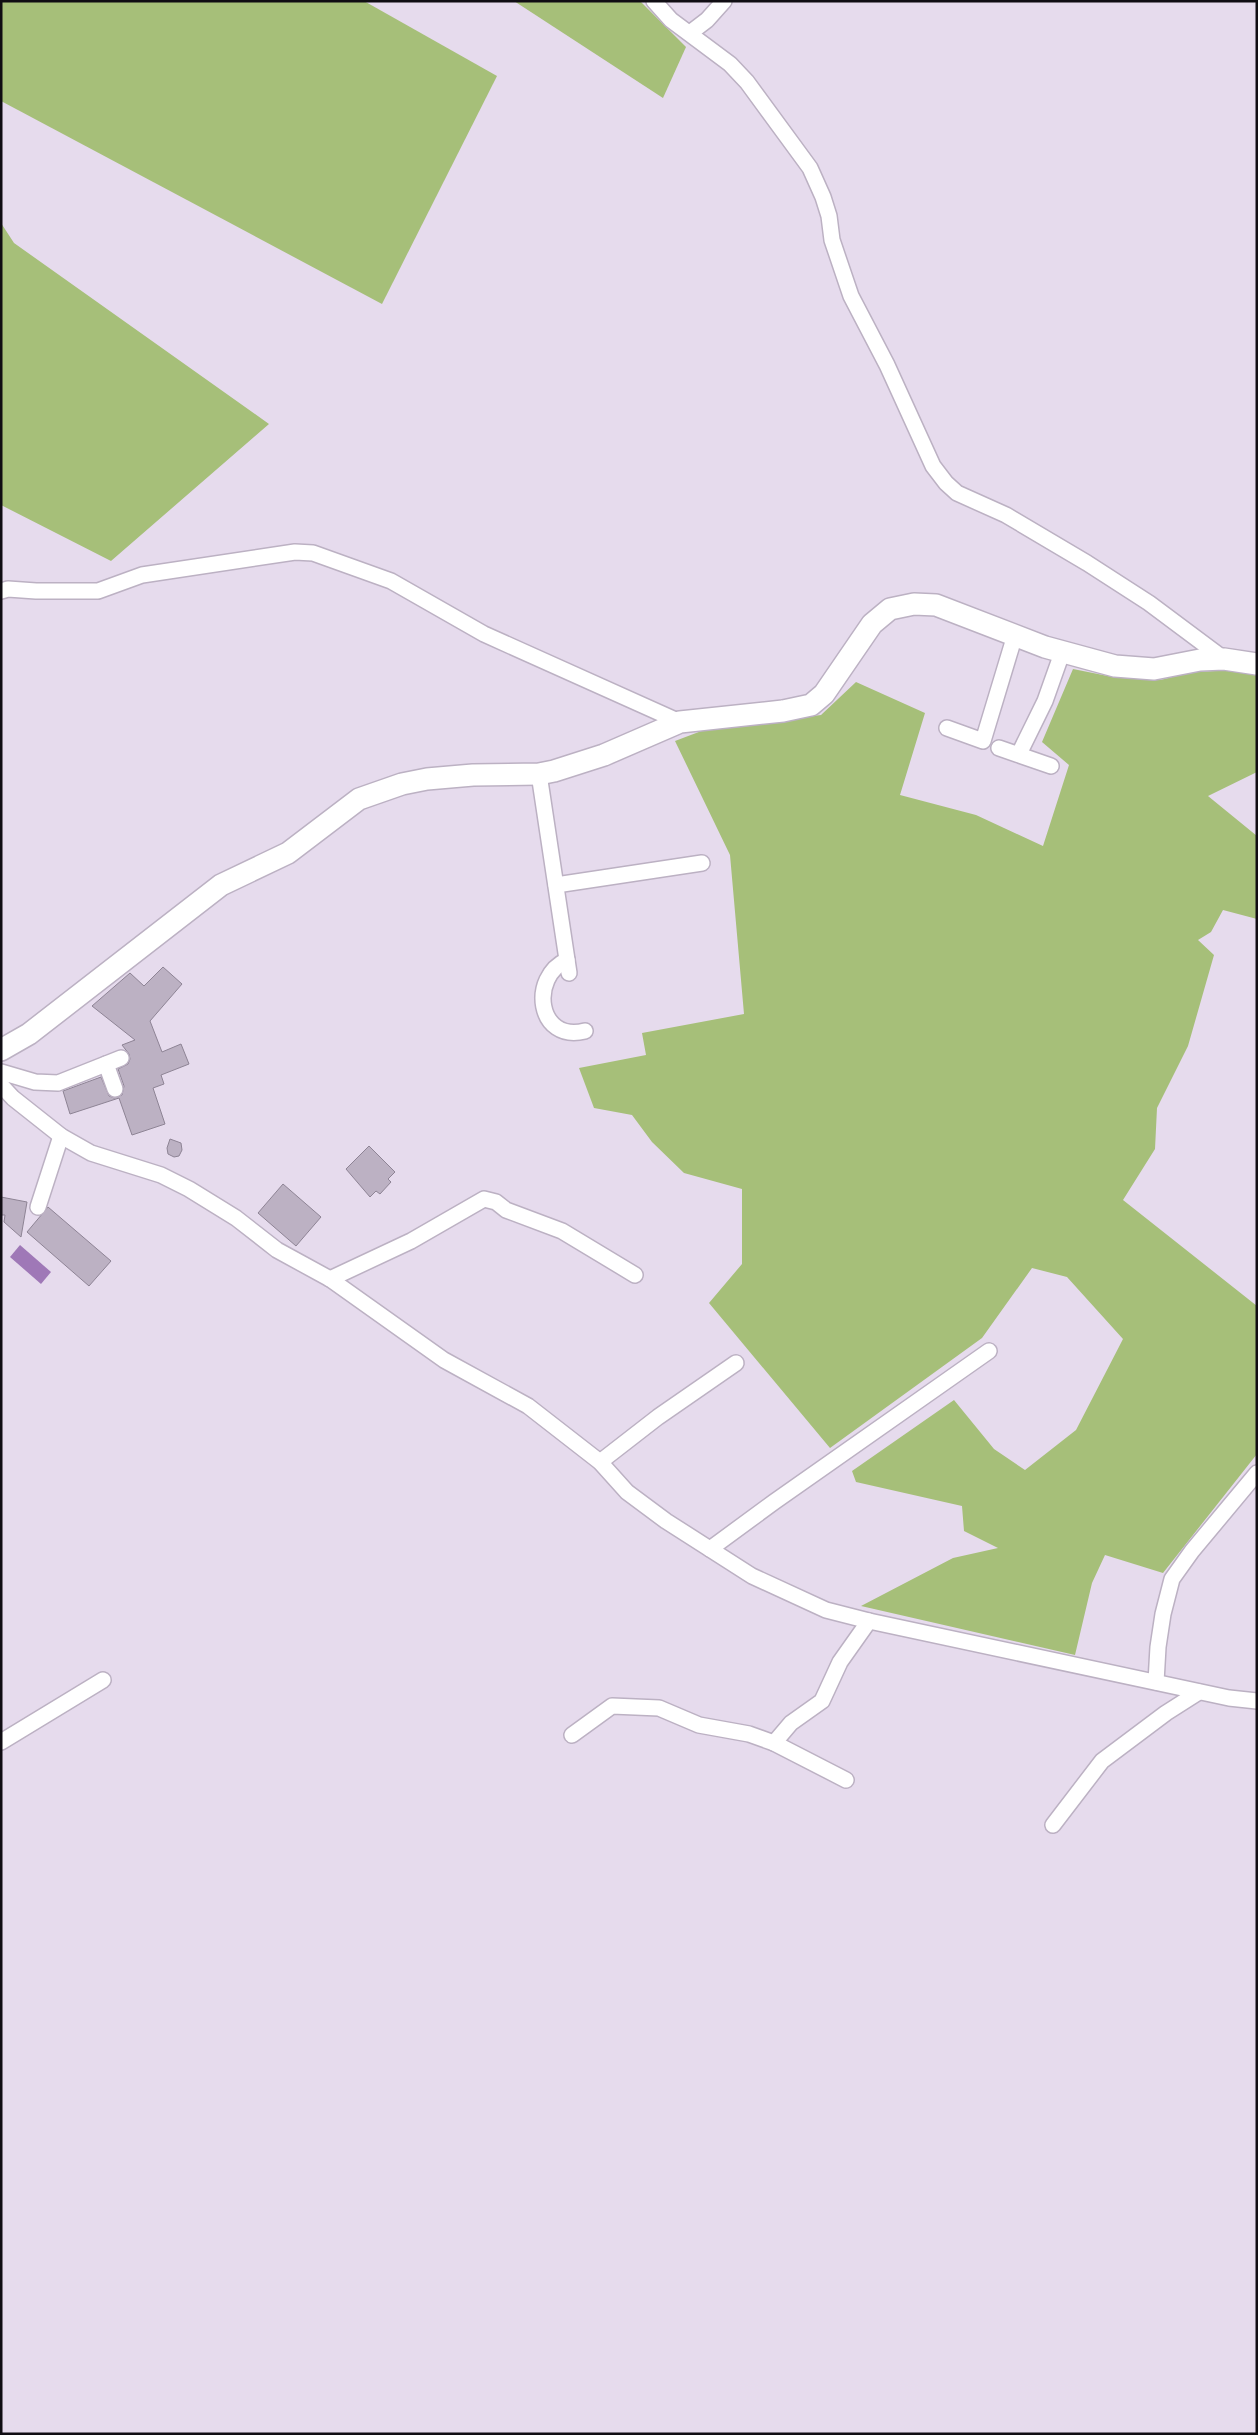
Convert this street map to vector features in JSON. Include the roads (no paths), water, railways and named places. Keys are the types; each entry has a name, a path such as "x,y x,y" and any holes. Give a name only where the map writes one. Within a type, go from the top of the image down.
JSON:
{"street":[{"path":"654,1 671,20 730,64 747,82 810,168 823,197 835,248 851,296 887,365 933,466 946,483 957,493 1006,515 1087,562 1149,603 1224,659"},
{"path":"690,33 707,20 724,1"},
{"path":"3,589 98,591 142,576 168,571 295,552 312,553 391,581 484,634 680,722"},
{"path":"1,1050 29,1034 221,885 288,853 359,799 402,784 426,779 473,775 539,774 604,755 680,722 783,711 812,705 824,694 872,624 890,609 914,604 936,604 1062,652 1137,668 1154,668 1200,660 1224,659 1257,664"},
{"path":"947,728 983,741 1015,635"},
{"path":"1018,754 1045,701 1062,652"},
{"path":"999,748 1050,766"},
{"path":"539,774 568,966 552,968 544,983 546,1016 559,1030 573,1034 585,1031"},
{"path":"556,885 702,863"},
{"path":"1,1072 35,1082 58,1083 121,1058"},
{"path":"106,1064 115,1089"},
{"path":"1,1085 13,1098 60,1136 91,1153 161,1175 189,1189 236,1218 277,1250 330,1279 444,1360 528,1406 600,1462 627,1492 666,1521 752,1576 796,1598 826,1610 869,1621 1200,1692 1257,1701"},
{"path":"38,1207 60,1136"},
{"path":"330,1279 404,1245 484,1199 496,1202 506,1210 562,1231 635,1276"},
{"path":"710,1549 989,1351"},
{"path":"600,1462 658,1417 736,1363"},
{"path":"1156,1682 1158,1647 1163,1614 1172,1579 1192,1551 1257,1473"},
{"path":"774,1743 791,1723 822,1701 840,1662 869,1621"},
{"path":"1,1742 103,1680"},
{"path":"1053,1825 1102,1761 1166,1713 1200,1692"},
{"path":"572,1735 612,1706 659,1708 699,1725 749,1734 774,1743 846,1780"}]}
